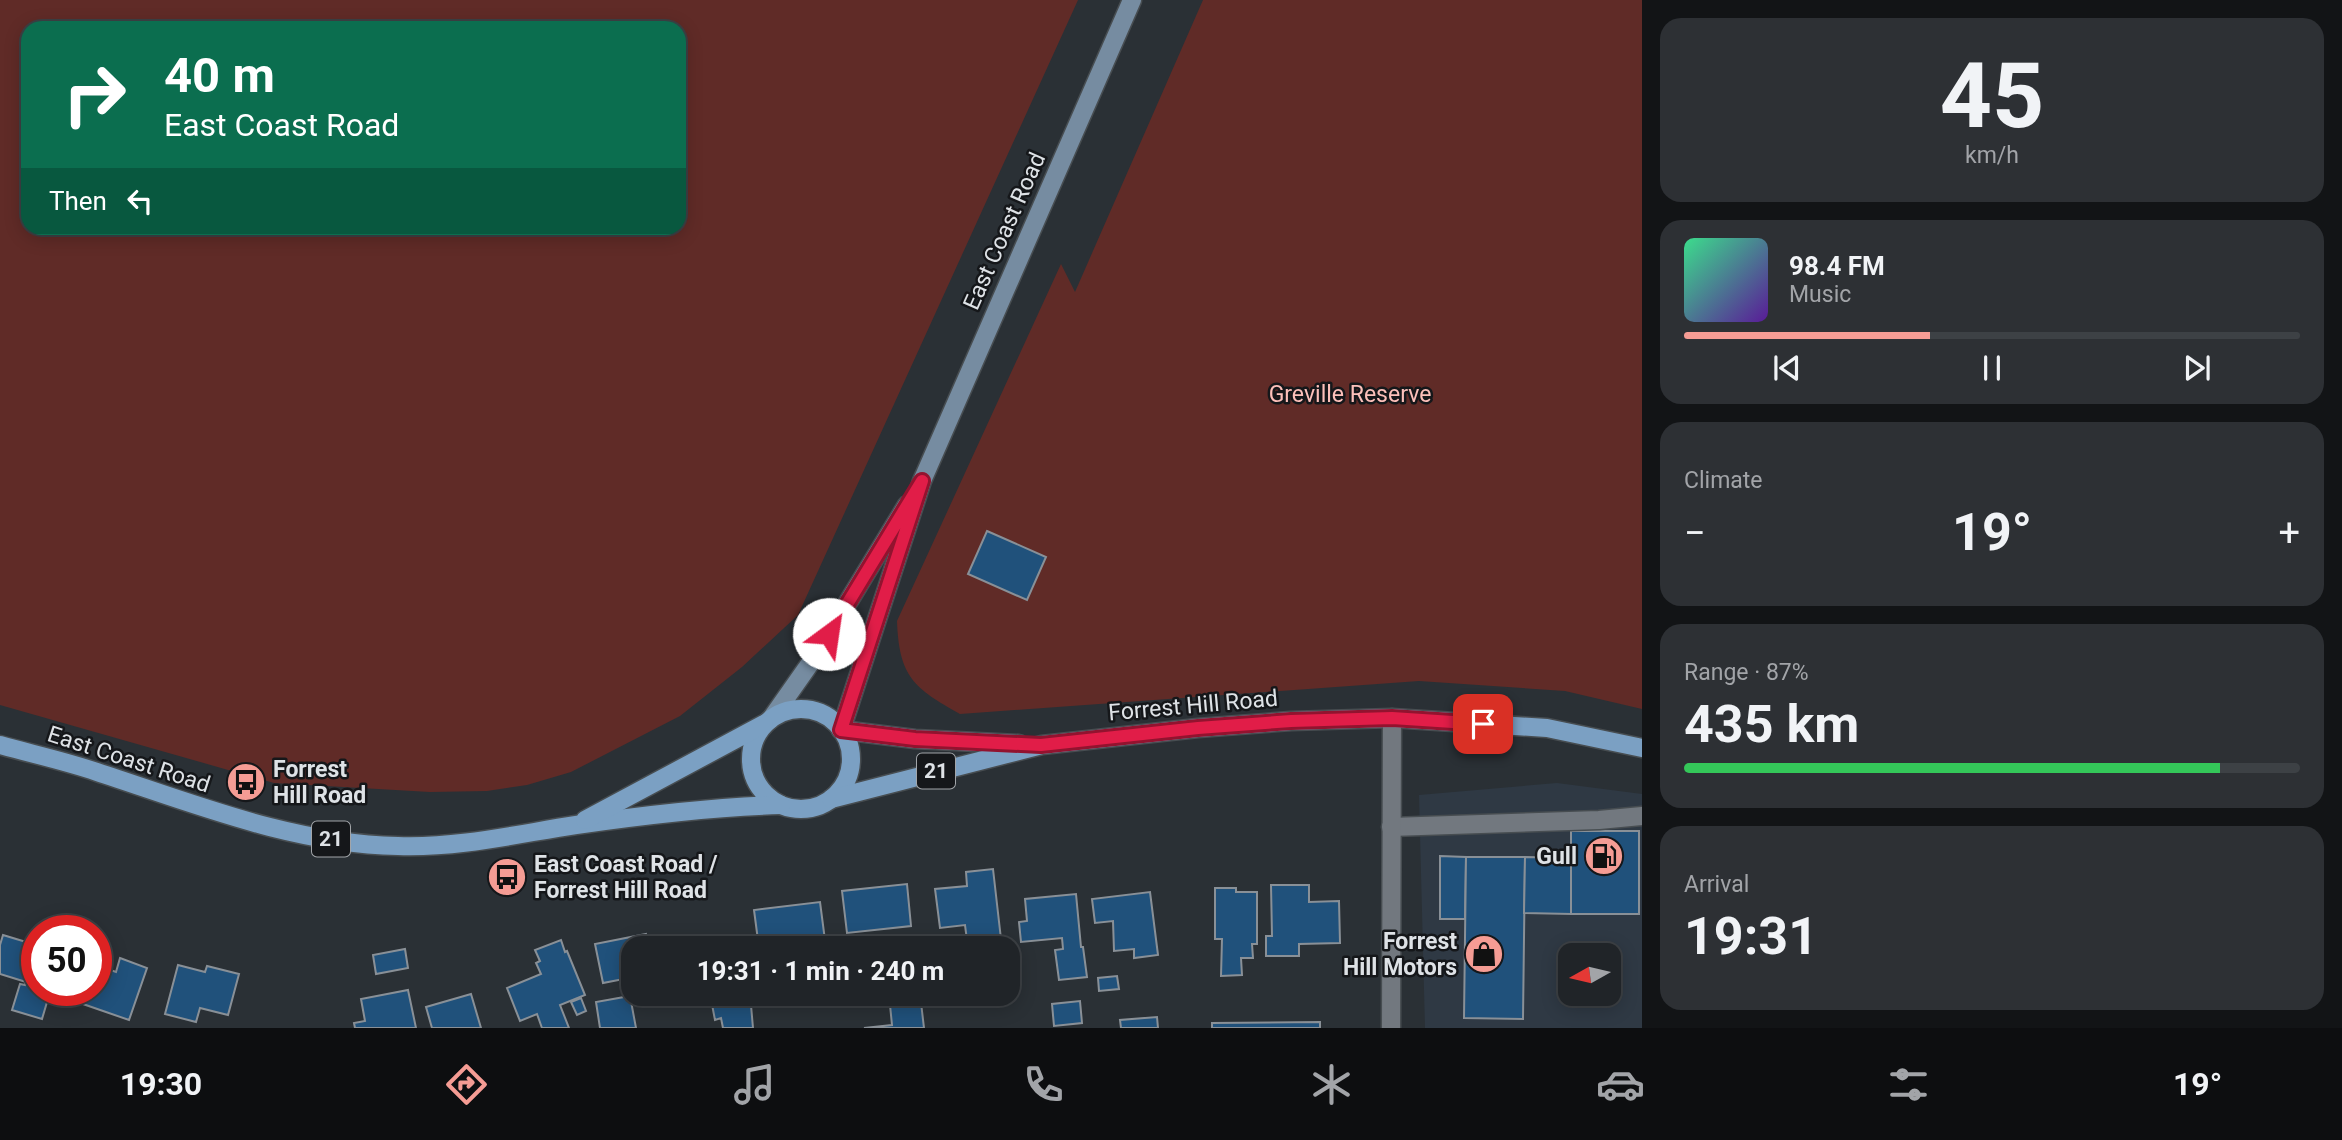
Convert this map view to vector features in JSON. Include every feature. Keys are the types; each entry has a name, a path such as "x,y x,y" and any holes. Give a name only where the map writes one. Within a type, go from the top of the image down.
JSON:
{"main road":[{"name":"East Coast Road","path":"841,730 922,481 1132,0"},
{"name":"East Coast Road","path":"576,825 769,720 816,655 922,481"},
{"name":"21","path":"769,720 792,710 815,711 829,718 841,730"},
{"name":"Forrest Hill Road","path":"831,799 1041,745 1291,721 1392,718 1546,729 1642,748"},
{"path":"769,720 757,735 751,751 751,768 757,783 767,796 781,805"},
{"path":"831,799 842,788 849,774 849,743 841,730"},
{"name":"Forrest Hill Road","path":"841,730 915,739 1041,745"},
{"name":"East Coast Road","path":"0,745 94,771 224,816 349,842 397,846 452,845 576,825 721,807 781,805"},
{"name":"21","path":"781,805 807,809 831,799"}],"street":[{"path":"1391,1028 1392,718"},
{"path":"1391,827 1599,820 1642,816"}],"shaded area":[{"path":"1557,783 1642,794 1642,1028 1425,1028 1419,795"}],"green space":[{"path":"0,0 1078,0 798,615 742,667 680,716 571,772 527,785 487,791 430,792 274,783 0,705"},
{"name":"Greville Reserve","path":"1203,0 1642,0 1642,709 1565,691 1419,681 960,714 920,688 912,679 901,656 897,621 1061,264 1075,292"}],"building":[{"path":"987,531 1046,557 1027,600 968,574"},
{"path":"1571,831 1639,831 1639,914 1571,914"},
{"path":"1440,856 1466,857 1465,919 1440,919"},
{"path":"1466,857 1525,857 1523,1019 1464,1018"},
{"path":"1525,857 1571,858 1571,914 1524,913"},
{"path":"993,869 1001,936 966,936 965,925 940,928 935,889 967,886 966,872"},
{"path":"907,884 911,926 847,933 842,891"},
{"path":"1271,885 1309,885 1309,902 1339,901 1340,943 1299,944 1299,956 1266,956 1266,936 1272,936"},
{"path":"1215,888 1257,892 1257,944 1252,944 1253,958 1241,958 1242,975 1221,976 1222,939 1215,939"},
{"path":"1150,892 1158,955 1134,958 1134,949 1114,951 1113,921 1095,923 1092,899"},
{"path":"1076,894 1087,977 1059,980 1055,950 1063,949 1062,938 1021,942 1019,922 1027,921 1025,899"},
{"path":"820,902 824,936 757,936 754,910"},
{"path":"3,935 21,940 21,980 0,974 0,945"},
{"path":"621,939 621,980 603,983 595,944"},
{"path":"561,940 585,995 560,1005 569,1028 542,1028 537,1014 520,1021 507,988 541,974 536,963 540,961 535,950"},
{"path":"405,949 408,968 376,974 373,955"},
{"path":"120,958 147,968 129,1020 89,1006 112,1006 112,971 116,972"},
{"path":"178,965 205,972 207,966 239,974 228,1015 200,1008 196,1022 165,1014"},
{"path":"1117,976 1119,989 1099,991 1098,978"},
{"path":"20,984 21,1006 46,1006 42,1019 12,1010"},
{"path":"408,990 416,1028 355,1028 354,1023 365,1021 361,999"},
{"path":"471,994 481,1028 432,1028 426,1007"},
{"path":"581,998 586,1011 577,1015 571,1002"},
{"path":"621,998 621,1006 632,1006 636,1028 600,1028 596,1002"},
{"path":"1080,1001 1082,1023 1054,1026 1052,1004"},
{"path":"712,1006 751,1006 753,1028 723,1028 721,1018 715,1020"},
{"path":"890,1006 921,1006 924,1028 864,1028 892,1025"},
{"path":"1157,1017 1158,1028 1121,1028 1120,1020"},
{"path":"1320,1022 1320,1028 1212,1028 1212,1023"}],"place":[{"name":"Forrest Hill Road","path":"246,782"},
{"name":"Gull","path":"1604,856"},
{"name":"East Coast Road / Forrest Hill Road","path":"507,877"},
{"name":"Forrest Hill Motors","path":"1484,954"}],"route":[{"path":"829,634 922,481 841,730 915,739 1041,745 1291,721 1392,718 1483,724"}]}
